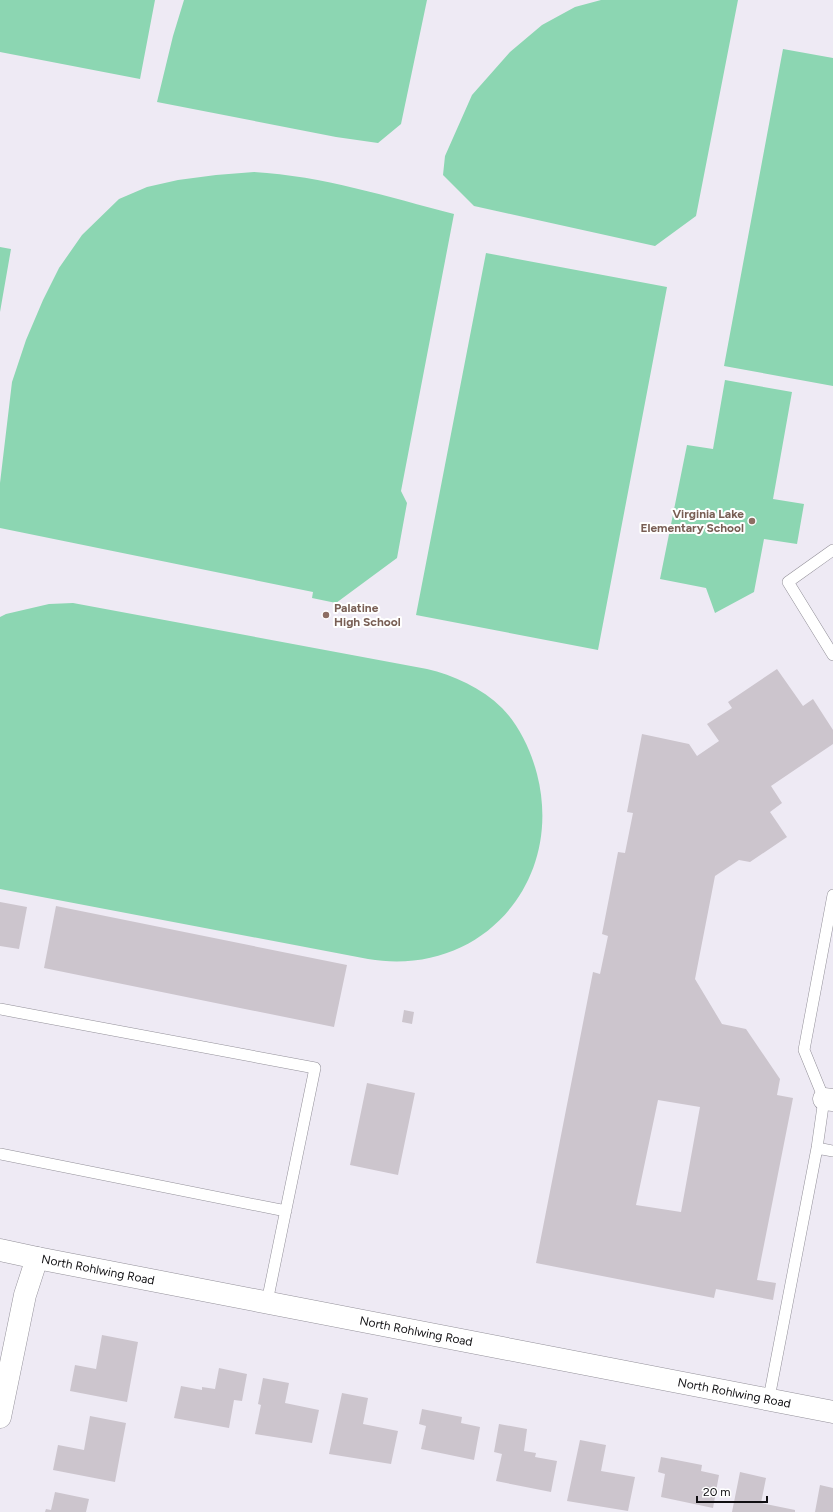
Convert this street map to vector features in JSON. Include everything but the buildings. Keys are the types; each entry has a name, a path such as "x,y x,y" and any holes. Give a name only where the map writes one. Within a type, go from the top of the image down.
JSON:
{"street":[{"name":"North Rohlwing Road","path":"0,1250 769,1398 833,1412"},
{"path":"0,1417 25,1295 37,1258"}],"lane":[{"path":"833,550 788,582 833,655"},
{"path":"769,1398 817,1148 829,1100 804,1050 833,895"},
{"path":"0,1009 315,1068 267,1302"},
{"path":"817,1148 833,1151"},
{"path":"0,1154 286,1211"}],"green space":[{"path":"0,0 155,0 140,79 0,52"},
{"path":"184,0 427,0 401,124 378,143 336,137 157,102 173,36"},
{"path":"601,0 738,0 696,216 655,246 474,206 443,175 445,156 472,95 510,52 542,25 575,7"},
{"path":"783,49 833,58 833,386 724,366"},
{"path":"254,172 280,174 355,188 454,214 401,491 407,503 397,558 336,603 312,598 313,592 0,528 0,483 12,382 26,340 43,300 59,268 82,235 119,199 147,187 178,180"},
{"path":"0,247 11,249 0,312"},
{"path":"486,253 667,287 598,650 416,615"},
{"path":"725,380 792,392 773,499 804,504 797,544 764,539 754,592 715,613 706,588 660,579 687,445 713,449"},
{"path":"73,603 427,669 467,683 486,694 502,708 514,722 528,747 537,774 542,814 538,852 525,885 505,914 478,938 446,953 409,961 368,959 0,889 0,617 6,614 49,604"}],"place":[{"name":"Virginia Lake Elementary School","path":"752,521"},
{"name":"Palatine High School","path":"326,615"}]}
